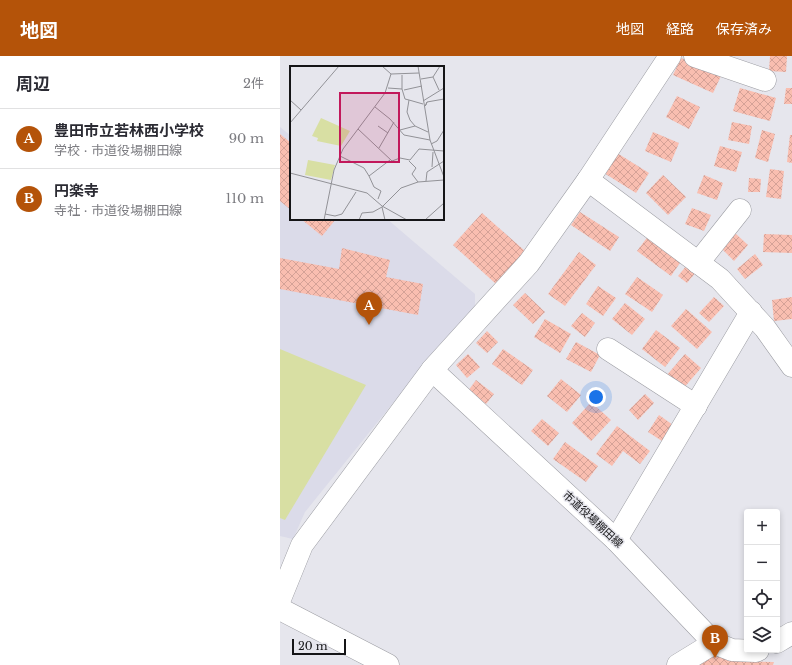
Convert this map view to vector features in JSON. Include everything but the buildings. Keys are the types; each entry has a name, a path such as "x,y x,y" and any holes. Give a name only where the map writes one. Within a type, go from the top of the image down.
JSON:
{"street":[{"path":"280,599 302,545 432,370 529,263 588,180 670,56"},
{"path":"695,56 765,80"},
{"path":"588,180 720,279 766,328 792,366"},
{"path":"698,263 740,210"},
{"path":"616,540 751,312"},
{"path":"608,349 696,406"},
{"name":"市道役場棚田線","path":"432,370 616,540 714,643 732,650 744,650"},
{"path":"280,609 388,665"},
{"path":"780,640 792,633"},
{"path":"678,665 714,643"}],"shaded area":[{"path":"280,127 290,135 290,220 388,220 475,294 475,310 443,341 305,512 293,539 280,536"}],"green space":[{"path":"280,349 366,385 285,520 280,518"}],"place":[{"name":"豊田市立若林西小学校","path":"369,325"},
{"name":"円楽寺","path":"715,658"}]}
